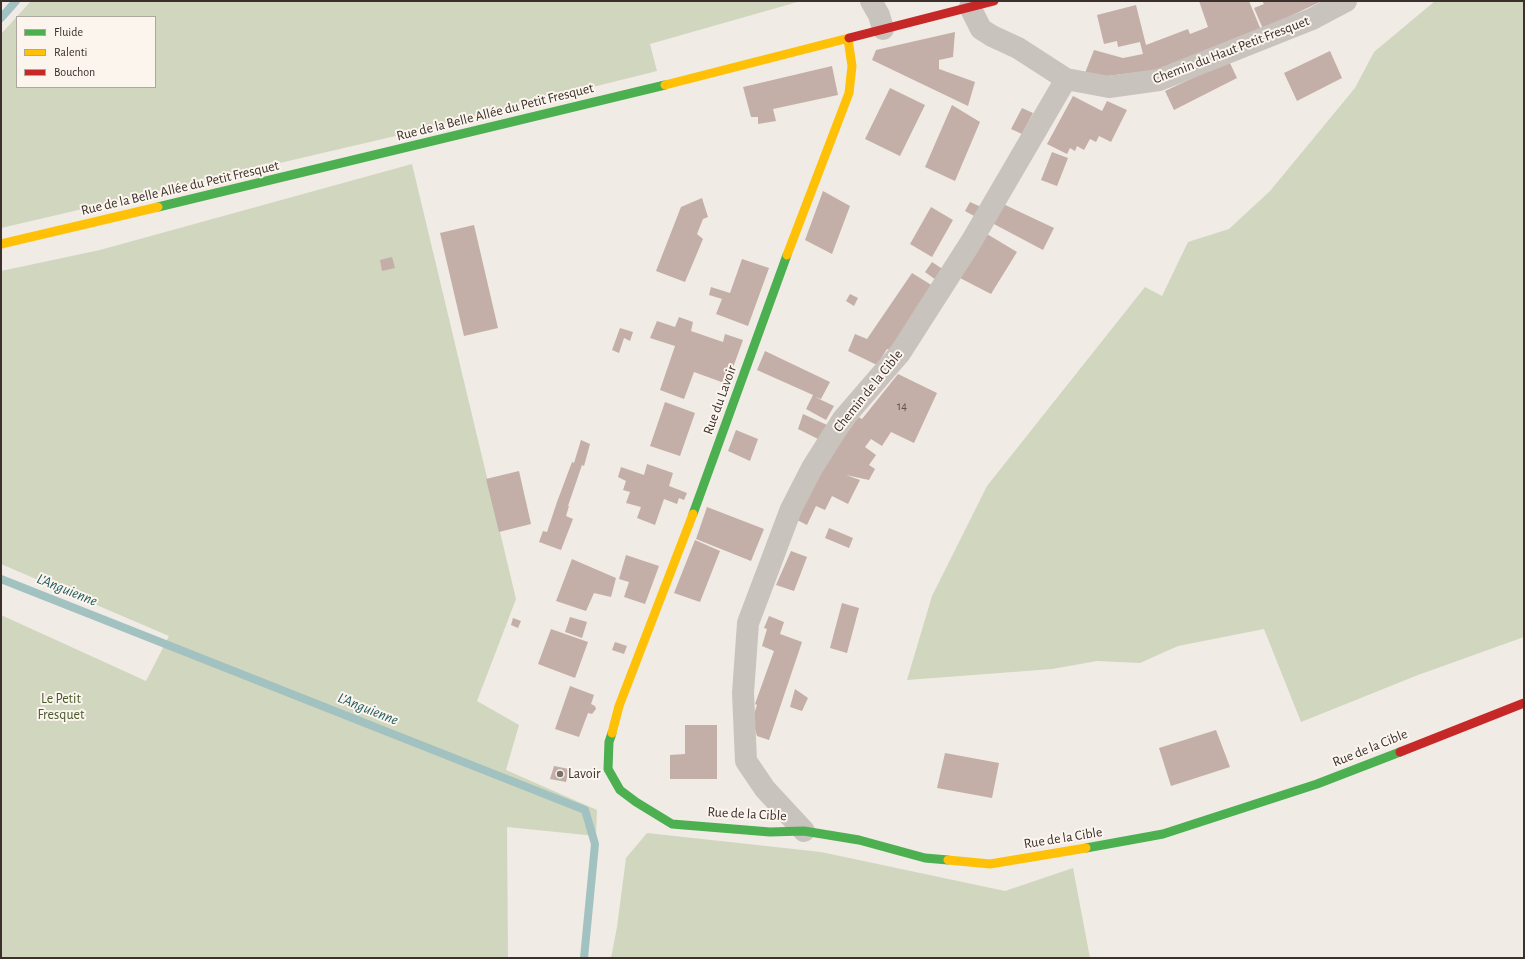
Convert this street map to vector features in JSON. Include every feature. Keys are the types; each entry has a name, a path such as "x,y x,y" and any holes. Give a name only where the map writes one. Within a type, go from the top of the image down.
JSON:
{"street":[{"path":"871,1 879,15 883,29"},
{"name":"Rue de la Belle Allée du Petit Fresquet","path":"1,244 267,182 848,39 994,1"},
{"name":"Chemin du Haut Petit Fresquet","path":"1066,79 1110,87 1159,80 1312,19 1346,1"},
{"path":"970,7 981,29 992,36 1018,48 1066,79"},
{"name":"Rue du Lavoir","path":"608,769 609,742 619,706 722,436 801,216 849,92 853,75 848,39"},
{"name":"Chemin de la Cible","path":"804,831 765,789 746,761 743,693 748,623 791,509 812,468 843,419 900,353 971,242 1066,79"},
{"name":"Rue de la Cible","path":"608,769 620,790 636,802 672,824 770,832 804,831 859,840 925,858 990,864 1114,844 1163,834 1317,784 1524,703"}],"green space":[{"path":"31,1 801,1 650,44 657,71 404,134 1,228 1,34 16,18 16,88 156,88 156,16 17,16"},
{"path":"1435,1 1524,1 1524,637 1418,675 1301,722 1264,629 1178,646 1140,663 1097,661 1052,669 907,680 932,596 987,486 1145,287 1162,296 1188,242 1229,229 1270,191 1355,88 1374,52"},
{"name":"Le Petit Fresquet","path":"412,164 516,599 477,701 519,725 506,770 597,810 596,836 507,827 508,958 1,958 1,615 146,681 169,636 1,564 1,271 100,250"},
{"path":"647,833 821,852 1005,891 1073,868 1090,958 611,958 617,927 626,858"}],"building":[{"path":"1199,1 1249,1 1261,30 1164,69 1099,77 1085,73 1094,50 1123,58 1143,54 1140,42 1118,47 1117,41 1104,44 1097,15 1136,5 1146,45 1188,29 1190,34 1208,27"},
{"path":"1262,1 1322,1 1263,29 1254,8 1264,4"},
{"path":"955,32 953,57 939,60 939,69 975,82 968,106 872,60 876,50"},
{"path":"1330,51 1342,78 1297,101 1284,73"},
{"path":"1229,61 1237,78 1174,110 1165,91"},
{"path":"832,66 838,95 773,109 776,121 758,124 758,117 751,117 743,87"},
{"path":"890,88 925,105 900,156 865,139"},
{"path":"1073,96 1102,111 1107,101 1127,110 1111,142 1099,136 1096,142 1090,139 1084,150 1077,146 1075,151 1070,148 1067,154 1047,144"},
{"path":"952,105 980,122 955,181 925,167"},
{"path":"1022,108 1033,113 1022,134 1011,129"},
{"path":"1052,152 1068,158 1057,186 1041,180"},
{"path":"823,191 850,206 832,254 805,240"},
{"path":"702,198 708,217 703,219 697,234 703,239 685,282 656,271 681,207"},
{"path":"970,202 981,207 976,217 965,211"},
{"path":"1001,203 1054,228 1043,250 992,223"},
{"path":"931,207 953,220 932,257 910,244"},
{"path":"474,225 498,328 464,336 440,233"},
{"path":"987,234 1017,252 991,294 960,278"},
{"path":"392,257 395,268 382,271 380,260"},
{"path":"742,259 769,268 748,326 716,314 722,299 709,295 711,287 730,293"},
{"path":"932,262 944,270 936,280 925,272"},
{"path":"912,273 933,286 890,350 887,349 877,365 848,351 855,334 867,339"},
{"path":"850,294 858,298 854,306 846,301"},
{"path":"679,317 693,322 691,331 723,342 725,334 743,340 727,384 694,372 684,399 660,390 675,346 650,338 657,321 675,327"},
{"path":"620,328 633,332 630,341 624,338 619,353 612,350"},
{"path":"765,351 830,382 821,399 815,397 834,406 826,420 806,409 813,395 757,370"},
{"path":"898,374 937,393 914,443 891,432 882,446 871,439 865,447 876,455 869,465 875,469 869,480 846,475 860,480 848,504 832,496 825,510 816,506 807,525 797,520 813,481 858,417 862,419"},
{"path":"665,402 695,413 680,456 650,446"},
{"path":"803,414 827,425 820,440 798,429"},
{"path":"736,430 758,439 750,461 728,451"},
{"path":"581,440 590,444 584,466 582,465 568,506 566,516 573,519 561,550 539,542 543,531 547,532 572,462 574,463"},
{"path":"647,464 673,473 669,486 687,493 684,500 679,498 677,504 664,499 655,525 637,518 641,507 626,503 630,492 623,490 626,481 618,477 621,467 644,475"},
{"path":"519,471 531,524 499,532 486,479"},
{"path":"707,507 764,529 751,561 696,539"},
{"path":"829,528 853,538 849,548 825,538"},
{"path":"695,540 720,551 700,602 674,593"},
{"path":"791,551 807,557 794,591 776,585"},
{"path":"626,555 659,566 645,604 624,597 629,582 619,579"},
{"path":"572,559 616,578 611,597 594,593 586,611 556,601"},
{"path":"842,603 859,608 847,653 830,648"},
{"path":"769,616 784,622 780,634 802,642 769,740 757,736 752,720 757,705 755,704 774,651 762,646 767,629 764,628"},
{"path":"570,617 587,622 582,638 565,632"},
{"path":"513,618 521,621 518,628 511,625"},
{"path":"551,629 588,642 575,678 538,664"},
{"path":"615,642 627,646 624,654 612,650"},
{"path":"570,686 594,695 591,704 595,706 596,709 592,714 588,713 579,737 555,729"},
{"path":"795,689 808,698 802,711 790,707"},
{"path":"685,725 717,725 717,779 670,779 670,755 685,754"},
{"path":"1216,730 1230,767 1171,786 1159,748"},
{"path":"945,753 999,763 992,798 937,788"},
{"name":"Lavoir","path":"554,766 569,769 566,782 550,779"}],"waterway":[{"name":"L'Anguienne","path":"1,18 16,1"},
{"name":"L'Anguienne","path":"1,579 585,810 595,844 584,958"}],"traffic: fast":[{"path":"158,207 665,85"},
{"path":"693,514 787,255"},
{"path":"612,733 609,742 608,769 620,790 636,802 672,824 770,832 804,831 859,840 925,858 948,860"},
{"path":"1086,848 1163,834 1317,784 1400,752"}],"traffic: slow":[{"path":"665,85 849,38"},
{"path":"787,255 849,93 852,66 848,39"},
{"path":"1,244 158,207"},
{"path":"612,733 619,706 693,514"},
{"path":"948,860 990,864 1086,848"}],"traffic: jam":[{"path":"849,38 994,1"},
{"path":"1400,752 1524,703"}],"place":[{"name":"Lavoir","path":"560,774"}]}
